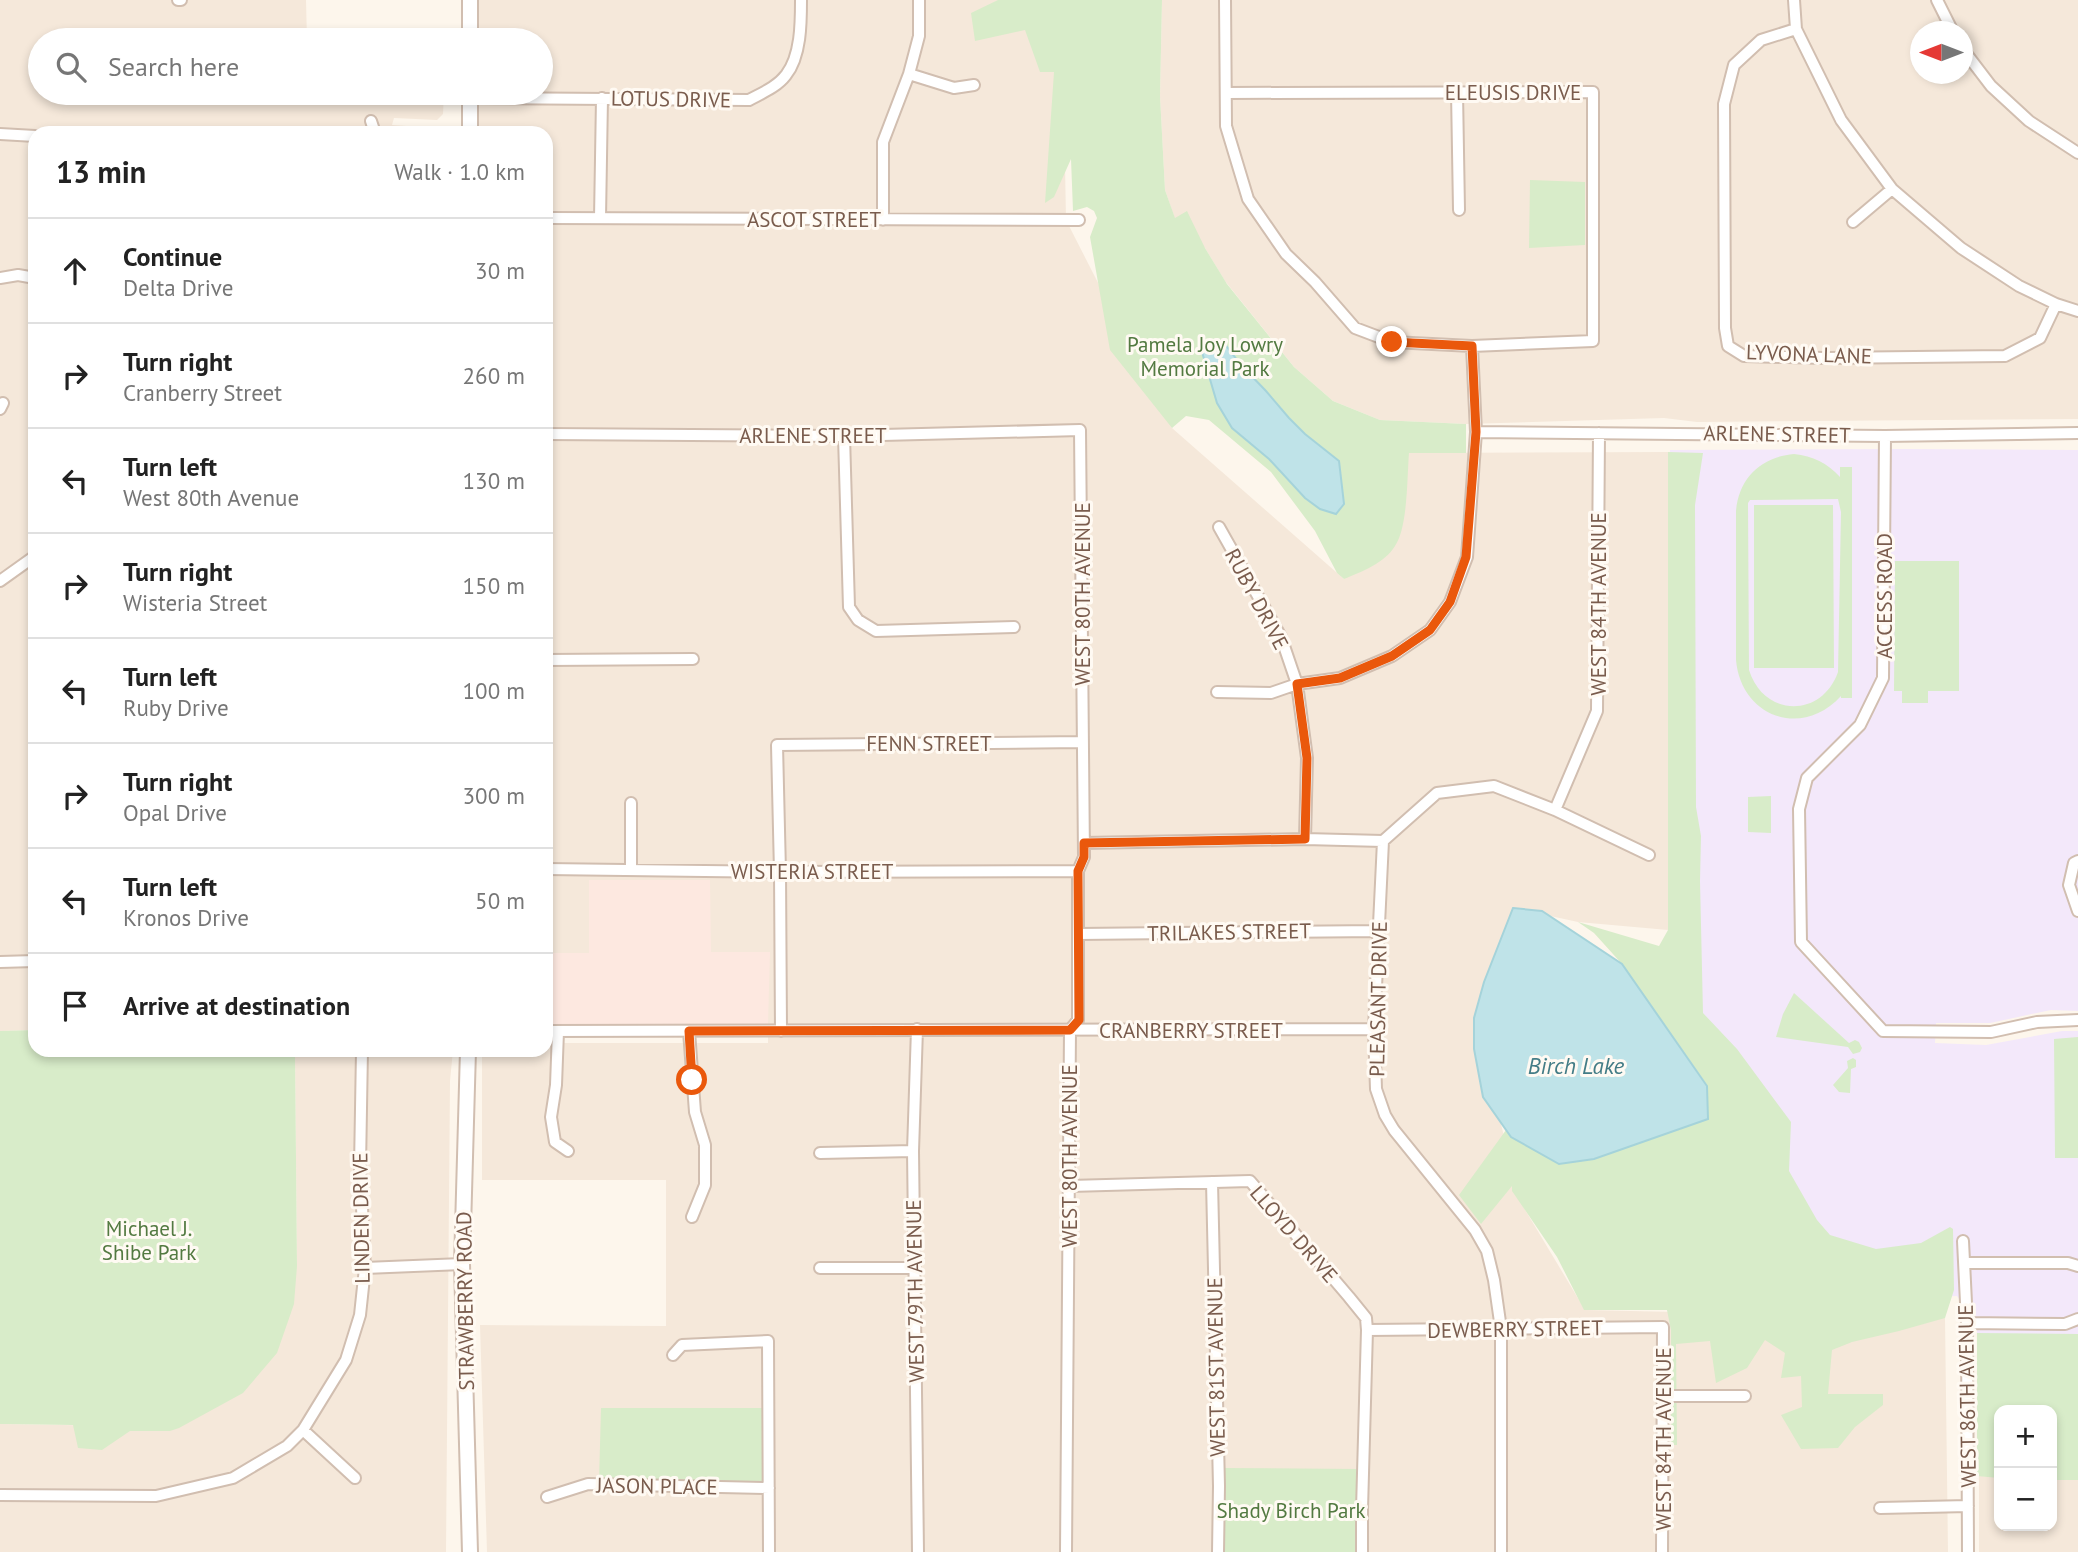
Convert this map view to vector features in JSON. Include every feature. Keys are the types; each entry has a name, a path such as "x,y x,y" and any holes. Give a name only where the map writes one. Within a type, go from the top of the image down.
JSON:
{"street":[{"path":"470,0 470,28"},
{"name":"LOTUS DRIVE","path":"553,97 749,100 768,90 786,75 799,40 802,0"},
{"path":"883,220 883,142 909,74 919,36 919,0"},
{"path":"1217,692 1271,693 1297,684 1340,678 1392,656 1430,630 1450,602 1466,557 1476,432 1472,346 1392,342 1355,328 1315,282 1286,254 1248,199 1226,125 1225,0"},
{"path":"1794,0 1796,29 1841,120 1892,190 1961,248 2019,286 2056,304 2078,311"},
{"path":"1937,0 1948,21"},
{"name":"LYVONA LANE","path":"1796,29 1761,40 1734,65 1724,104 1728,346 1744,356 2005,356 2040,338 2056,304"},
{"path":"1973,62 1991,86 2029,121 2078,153"},
{"path":"909,74 954,88 974,85"},
{"path":"1457,92 1459,210"},
{"name":"ELEUSIS DRIVE","path":"1226,93 1593,92 1593,341 1472,346"},
{"path":"600,218 602,98"},
{"path":"470,105 470,126"},
{"path":"371,121 373,126"},
{"path":"0,134 28,136"},
{"path":"1853,222 1892,190"},
{"name":"ASCOT STREET","path":"553,218 1079,220"},
{"path":"0,278 18,275 28,277"},
{"name":"ARLENE STREET","path":"553,434 845,436 1080,430"},
{"name":"WEST 80TH AVENUE","path":"1066,1552 1070,1030 1079,1020 1078,871 1084,857 1080,430"},
{"name":"ARLENE STREET","path":"1476,432 1885,436 2078,433"},
{"name":"WEST 84TH AVENUE","path":"1555,810 1597,711 1599,433"},
{"path":"845,436 849,607 858,620 876,631 1014,627"},
{"name":"ACCESS ROAD","path":"1885,436 1883,678 1860,725 1807,778 1799,809 1801,942 1883,1031 1990,1032 2037,1022 2078,1020"},
{"name":"RUBY DRIVE","path":"1220,527 1281,637 1297,684 1307,758 1305,839"},
{"path":"2,575 28,560"},
{"path":"553,660 693,659"},
{"name":"FENN STREET","path":"780,872 776,745 1082,742"},
{"path":"1084,843 1305,839 1383,841 1437,793 1494,786 1555,810 1649,855"},
{"path":"631,803 631,870"},
{"name":"PLEASANT DRIVE","path":"1383,841 1374,1029 1376,1089 1385,1115 1416,1159 1475,1230 1487,1251 1501,1329 1501,1552"},
{"path":"2078,861 2074,863 2069,885 2078,911"},
{"name":"WISTERIA STREET","path":"553,869 1078,871"},
{"path":"780,872 781,1031"},
{"name":"TRILAKES STREET","path":"1078,934 1379,931"},
{"path":"0,962 28,961"},
{"name":"WEST 79TH AVENUE","path":"917,1029 913,1151 918,1552"},
{"name":"CRANBERRY STREET","path":"553,1031 1374,1029"},
{"path":"558,1031 556,1085 551,1116 555,1142 568,1150"},
{"path":"689,1031 695,1112 705,1145 705,1185 692,1217"},
{"name":"LINDEN DRIVE","path":"0,1495 156,1496 233,1478 287,1446 303,1430 346,1360 360,1315 365,1268 360,1167 362,1057"},
{"name":"STRAWBERRY ROAD","path":"468,1057 462,1264 470,1552"},
{"path":"820,1153 913,1151"},
{"name":"LLOYD DRIVE","path":"1070,1186 1250,1181 1366,1318 1367,1330"},
{"name":"WEST 81ST AVENUE","path":"1212,1182 1219,1486 1217,1552"},
{"name":"WEST 86TH AVENUE","path":"1963,1241 1968,1552"},
{"path":"1965,1263 2068,1263 2078,1266"},
{"path":"365,1268 462,1264"},
{"path":"820,1268 914,1268"},
{"path":"1966,1323 2065,1324 2078,1319"},
{"name":"WEST 84TH AVENUE","path":"1662,1552 1664,1327"},
{"name":"DEWBERRY STREET","path":"1367,1330 1664,1327"},
{"path":"1363,1552 1367,1330"},
{"path":"673,1354 682,1345 768,1341 769,1552"},
{"path":"1663,1395 1745,1395"},
{"path":"303,1430 355,1478"},
{"name":"JASON PLACE","path":"547,1497 588,1485 769,1488"},
{"path":"1880,1508 1968,1506"}],"shaded area":[{"path":"0,0 306,0 307,28 28,28 28,105 443,105 443,114 437,120 394,118 392,125 406,126 28,126 28,1030 0,1031"},
{"path":"470,0 1062,0 1066,220 1172,428 1344,579 1409,453 1668,452 1668,930 1578,922 1513,908 1474,1018 1521,1203 1585,1310 1945,1318 1948,1552 487,1552 480,1325 666,1326 666,1180 482,1180 482,1057 553,1057 553,1043 768,1043 768,1025 553,1025 553,126 472,126 471,105 553,105 553,28 470,28"},
{"path":"1162,0 2078,0 2078,419 1697,422 1664,418 1466,424 1380,420 1333,401 1294,367 1225,281 1205,248 1175,219 1165,190 1160,96"},
{"path":"1670,450 2078,450 2078,1011 2051,1010 1990,1023 1936,1023 1935,1043 1986,1045 2062,1031 2078,1031 2078,1476 2057,1423 2057,1405 1994,1405 1994,1425 1977,1476 1977,1324 1967,1323 1965,1307 1957,1296 1682,1307 1708,1118 1707,1086 1673,1036"},
{"path":"589,880 710,880 711,952 770,952 768,1024 553,1025 553,953 589,953"},
{"path":"295,1057 452,1057 446,1552 0,1552 0,1424 123,1426 297,1266"},
{"path":"1979,1476 1994,1476 1994,1531 2057,1531 2057,1476 2078,1476 2078,1552 1979,1552"}],"green space":[{"name":"Pamela Joy Lowry Memorial Park","path":"998,0 1162,0 1160,96 1165,190 1175,218 1187,211 1227,284 1294,367 1333,401 1380,420 1466,424 1466,453 1409,453 1406,501 1399,538 1391,552 1379,562 1344,579 1337,573 1315,531 1271,472 1209,420 1186,416 1172,428 1110,350 1090,237 1097,218 1094,211 1087,207 1073,211 1071,159 1054,197 1045,203 1054,72 1040,72 1025,30 975,41 971,13"},
{"path":"1530,180 1585,182 1585,245 1529,248"},
{"path":"1668,452 1703,453 1695,505 1696,807 1701,836 1703,1013 1737,1049 1791,1122 1789,1171 1817,1220 1830,1235 1876,1249 1921,1243 1950,1227 1953,1229 1954,1290 1945,1318 1852,1342 1832,1350 1828,1394 1883,1394 1883,1405 1855,1427 1838,1448 1801,1449 1781,1415 1802,1407 1801,1376 1781,1378 1785,1353 1765,1340 1747,1368 1716,1383 1710,1341 1676,1344 1677,1445 1671,1445 1671,1330 1667,1310 1584,1310 1557,1257 1512,1191 1512,1186 1481,1224 1459,1195 1506,1130 1511,1137 1559,1164 1594,1159 1708,1118 1707,1085 1622,964 1594,933 1578,922 1659,946 1668,930"},
{"path":"1794,454 1813,458 1840,477 1840,467 1852,467 1852,698 1841,696 1809,717 1792,719 1776,716 1761,708 1749,696 1740,680 1736,660 1738,499 1747,479 1754,471 1782,456","holes":["1838,499 1841,512 1838,672 1830,687 1819,698 1807,704 1780,704 1767,697 1756,686 1749,670 1748,503 1750,500"]},
{"path":"1754,505 1833,505 1834,668 1754,668"},
{"path":"1895,561 1959,561 1959,691 1928,691 1928,703 1902,703 1902,691 1894,691"},
{"path":"1771,796 1771,833 1748,832 1748,797"},
{"path":"1794,993 1849,1043 1855,1040 1859,1042 1862,1048 1860,1052 1853,1054 1848,1047 1776,1037 1783,1014"},
{"name":"Michael J. Shibe Park","path":"28,1030 28,1057 295,1057 297,1266 294,1304 277,1353 243,1393 179,1428 170,1431 130,1431 102,1450 78,1448 73,1425 0,1424 0,1031"},
{"path":"2078,1037 2078,1158 2055,1158 2054,1039"},
{"path":"1853,1058 1856,1060 1856,1067 1851,1069 1850,1093 1839,1092 1833,1085 1848,1068 1847,1061"},
{"path":"1977,1333 2078,1334 2078,1480 2057,1480 2057,1405 1994,1405 1994,1478 1977,1476"},
{"path":"601,1408 762,1408 762,1484 599,1482"},
{"name":"Shady Birch Park","path":"1224,1468 1359,1469 1358,1552 1222,1552"}],"water":[{"path":"1211,341 1224,343 1289,418 1339,461 1344,504 1336,514 1320,509 1305,498 1269,459 1232,428 1217,403 1202,352"},
{"name":"Birch Lake","path":"1513,908 1542,911 1622,964 1707,1086 1708,1119 1594,1159 1559,1164 1511,1137 1483,1097 1474,1049 1474,1018 1484,982"}],"route":[{"path":"692,1080 689,1031 1070,1030 1079,1020 1078,871 1084,857 1084,843 1305,839 1307,758 1297,684 1340,678 1392,656 1430,630 1450,602 1466,557 1476,432 1472,346 1392,342"}]}
